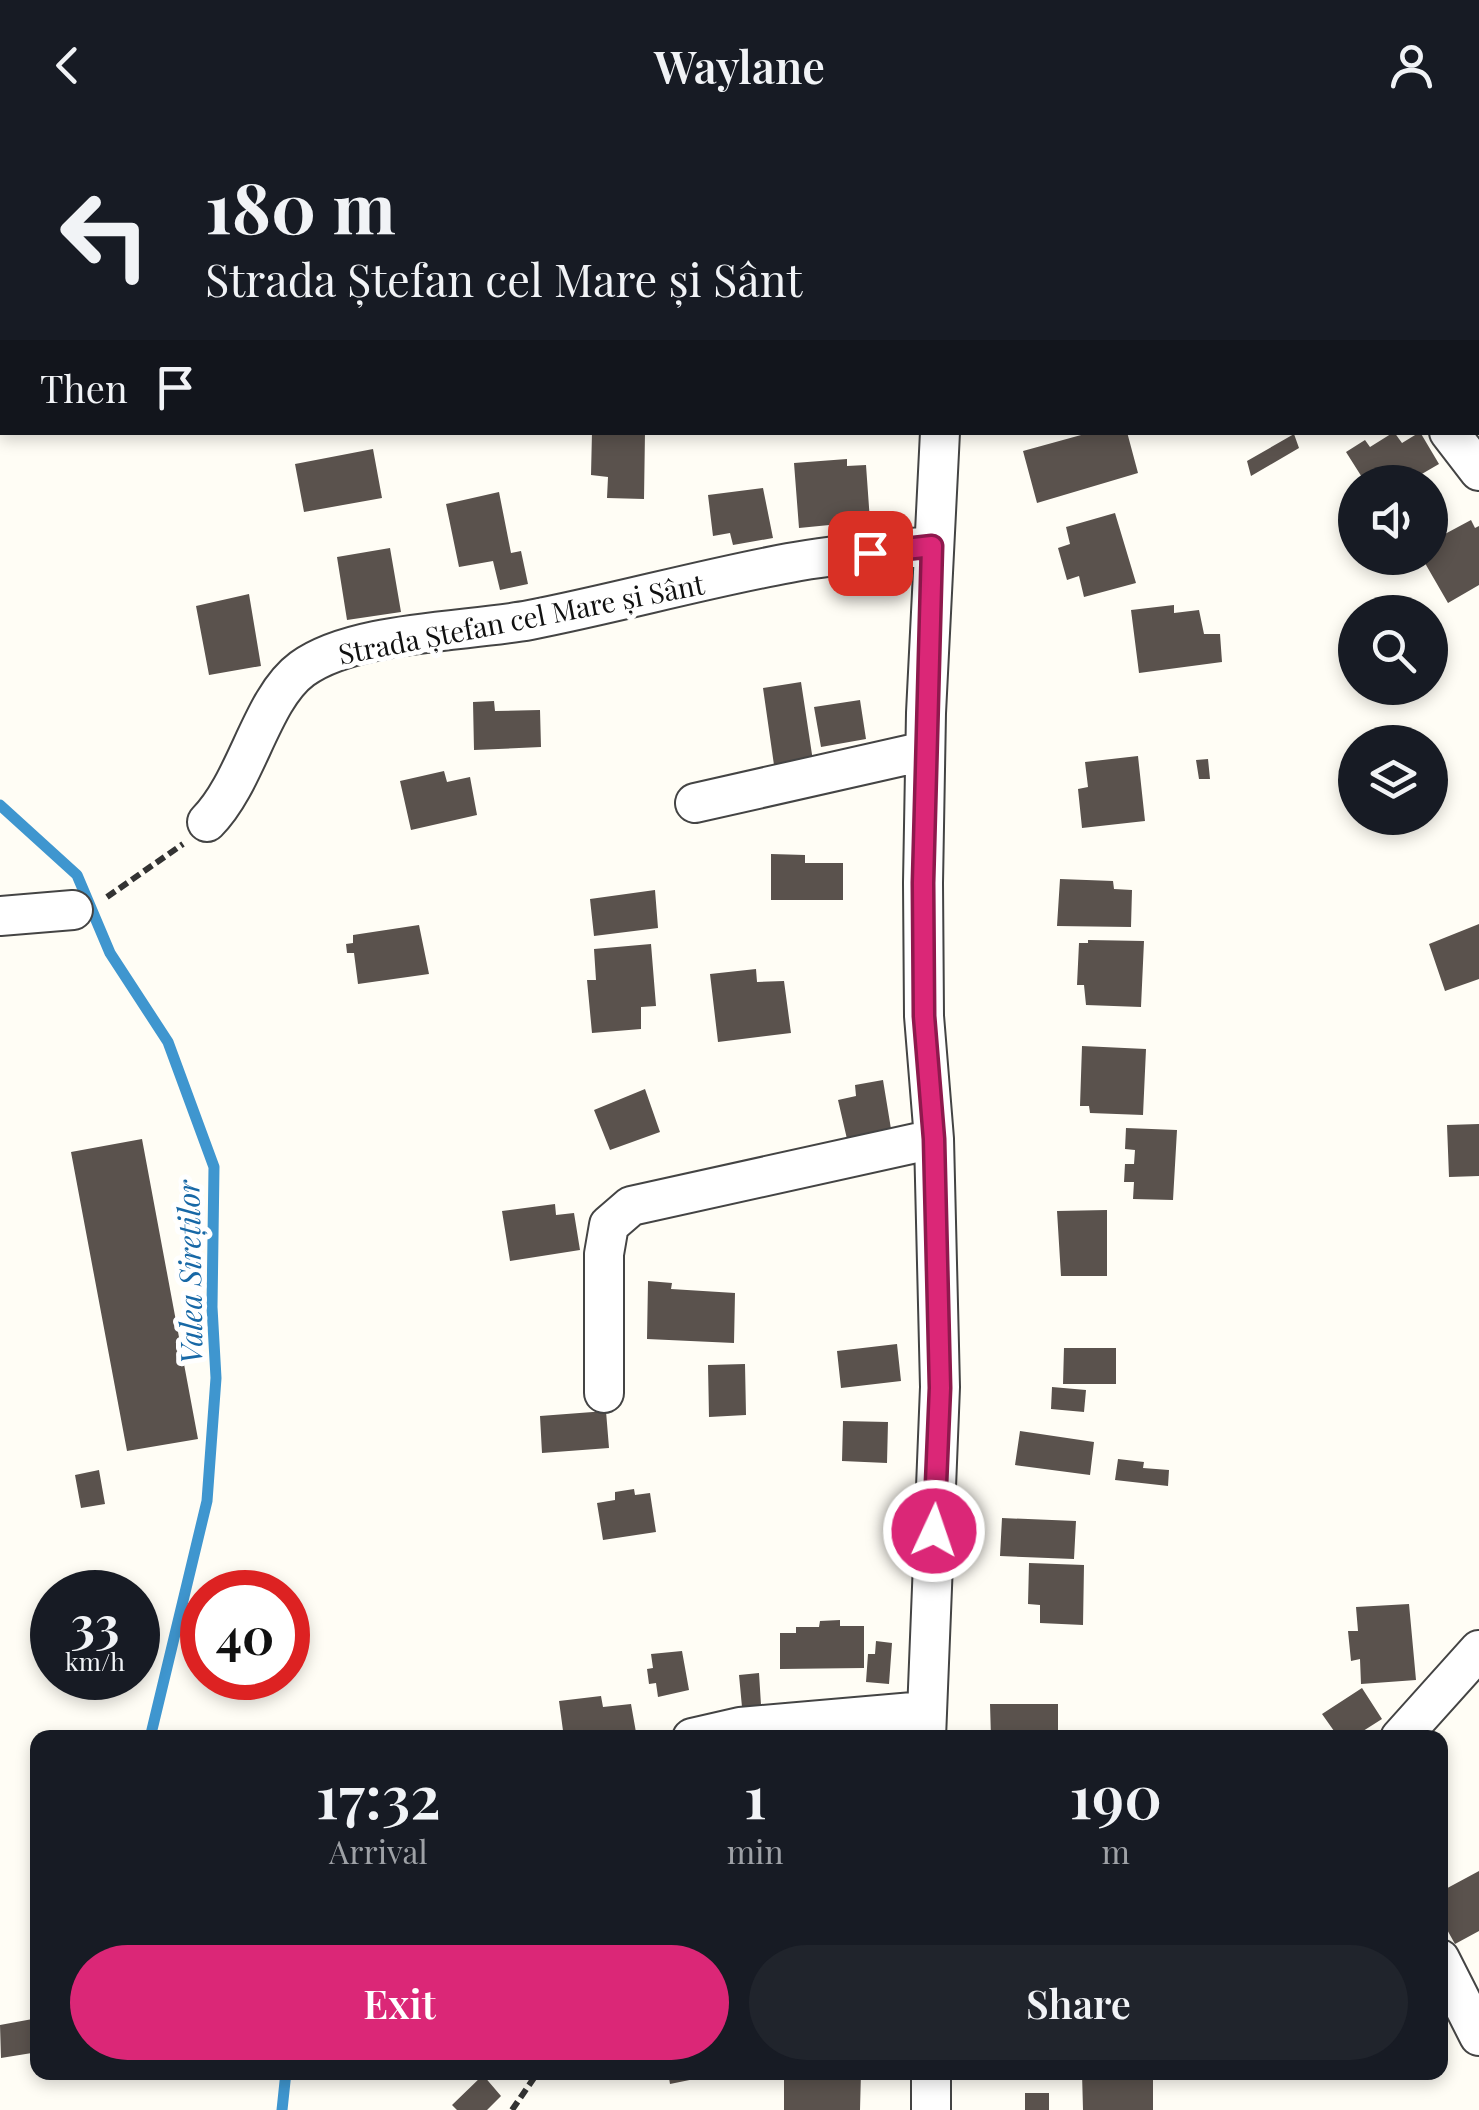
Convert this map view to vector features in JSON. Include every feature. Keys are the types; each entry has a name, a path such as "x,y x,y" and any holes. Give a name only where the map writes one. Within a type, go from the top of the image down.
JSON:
{"street":[{"path":"727,1730 926,1724 940,1388 934,1139 924,1016 925,751 940,435"},
{"path":"1451,435 1479,470"},
{"name":"Strada Ștefan cel Mare și Sânt","path":"206,822 239,780 279,696 300,670 330,654 462,628 526,620 791,562 932,546"},
{"path":"695,803 925,751"},
{"path":"0,916 88,904"},
{"path":"604,1393 604,1254 610,1225 631,1206 934,1139"},
{"path":"1407,1730 1479,1650"},
{"path":"1448,1975 1479,2036"},
{"path":"931,2080 931,2110"}],"path":[{"path":"88,904 190,839 206,822"},
{"path":"512,2110 533,2080"}],"building":[{"path":"592,435 645,435 644,499 607,498 608,477 591,475"},
{"path":"1081,435 1128,435 1138,473 1037,503 1023,451"},
{"path":"1294,435 1299,448 1251,476 1247,461"},
{"path":"1389,435 1396,435 1402,443 1422,435 1439,464 1354,465 1346,452 1365,440 1370,447"},
{"path":"373,449 382,498 304,512 295,464"},
{"path":"847,459 847,466 866,465 870,521 799,528 794,463"},
{"path":"763,488 773,538 733,545 730,533 713,536 708,495"},
{"path":"499,492 511,553 521,551 528,584 500,590 493,561 459,567 446,504"},
{"path":"1115,513 1136,583 1084,597 1079,576 1067,580 1058,548 1070,544 1066,527"},
{"path":"1471,520 1475,528 1479,526 1479,585 1448,603 1448,595 1443,595 1432,575 1448,575 1448,532"},
{"path":"390,548 401,612 347,620 337,557"},
{"path":"249,594 261,666 209,675 196,606"},
{"path":"1174,605 1174,613 1199,610 1204,634 1220,634 1222,662 1139,673 1131,610"},
{"path":"801,682 813,761 774,765 763,688"},
{"path":"860,700 866,739 821,747 814,707"},
{"path":"494,701 495,711 540,710 541,747 474,750 473,702"},
{"path":"1138,756 1145,821 1082,828 1078,789 1088,787 1085,762"},
{"path":"1208,759 1210,779 1199,779 1196,760"},
{"path":"444,771 447,782 470,777 477,815 411,830 400,781"},
{"path":"771,854 805,855 805,863 843,863 843,900 771,900"},
{"path":"1060,879 1113,881 1114,889 1132,890 1131,927 1057,926"},
{"path":"655,890 658,928 594,936 590,899"},
{"path":"1479,924 1479,979 1445,991 1429,944"},
{"path":"419,925 429,974 358,984 354,953 347,953 346,944 353,943 353,935"},
{"path":"1144,941 1141,1007 1086,1005 1084,985 1077,985 1079,943"},
{"path":"651,944 656,1006 641,1007 641,1029 592,1033 587,980 596,980 594,949"},
{"path":"756,969 757,982 784,981 791,1033 718,1042 710,974"},
{"path":"1082,1046 1146,1049 1143,1115 1090,1113 1089,1106 1080,1106"},
{"path":"883,1080 891,1129 847,1139 838,1100 856,1096 855,1085"},
{"path":"645,1089 660,1132 610,1150 594,1110"},
{"path":"1479,1124 1479,1176 1449,1177 1447,1125"},
{"path":"1126,1128 1177,1130 1173,1200 1133,1199 1134,1182 1124,1182 1125,1164 1134,1164 1135,1150 1125,1149"},
{"path":"142,1139 198,1439 127,1451 71,1152"},
{"path":"555,1204 556,1215 574,1213 580,1250 510,1261 502,1211"},
{"path":"1107,1210 1107,1276 1061,1276 1057,1211"},
{"path":"648,1281 672,1283 671,1289 735,1293 734,1343 647,1339"},
{"path":"897,1344 901,1381 841,1388 837,1351"},
{"path":"1064,1348 1116,1348 1116,1384 1063,1384"},
{"path":"745,1364 746,1415 709,1417 708,1365"},
{"path":"1052,1387 1086,1390 1084,1412 1051,1409"},
{"path":"606,1411 609,1448 542,1453 540,1416"},
{"path":"843,1421 888,1422 887,1463 842,1461"},
{"path":"1020,1431 1094,1442 1090,1475 1015,1465"},
{"path":"1118,1459 1144,1462 1143,1468 1169,1470 1168,1486 1115,1480"},
{"path":"99,1470 105,1504 81,1508 75,1475"},
{"path":"634,1489 635,1495 650,1493 656,1532 603,1540 597,1503 615,1500 615,1492"},
{"path":"1002,1518 1076,1521 1074,1559 1000,1556"},
{"path":"1029,1563 1084,1565 1083,1625 1040,1623 1040,1605 1028,1604"},
{"path":"1409,1604 1416,1680 1361,1684 1360,1659 1351,1661 1348,1631 1358,1631 1356,1607"},
{"path":"840,1620 840,1626 864,1626 864,1668 780,1669 780,1633 796,1633 796,1627 819,1627 820,1621"},
{"path":"876,1641 892,1643 889,1684 866,1682 868,1654 875,1654"},
{"path":"682,1651 689,1690 658,1697 656,1683 649,1684 651,1654"},
{"path":"759,1673 761,1705 742,1707 739,1675"},
{"path":"1362,1688 1382,1719 1365,1730 1333,1730 1322,1714"},
{"path":"601,1696 603,1707 631,1704 636,1730 563,1730 559,1701"},
{"path":"990,1704 1058,1704 1058,1730 991,1730"},
{"path":"1479,1871 1479,1931 1455,1944 1448,1931 1448,1888"},
{"path":"30,2019 30,2053 1,2058 0,2025"},
{"path":"478,2080 487,2080 501,2096 487,2110 457,2110 452,2105"},
{"path":"784,2080 861,2080 860,2110 784,2110"},
{"path":"1082,2080 1153,2080 1153,2110 1083,2110"},
{"path":"1025,2093 1049,2093 1049,2110 1025,2110"}],"waterway":[{"name":"Valea Sireților","path":"0,805 77,875 110,953 168,1042 214,1167 212,1307 216,1378 207,1501 152,1730"},
{"name":"Valea Sireților","path":"282,2110 285,2080"}],"route":[{"path":"870,553 932,546 923,883 924,1016 934,1139 940,1388 934,1531"}]}
